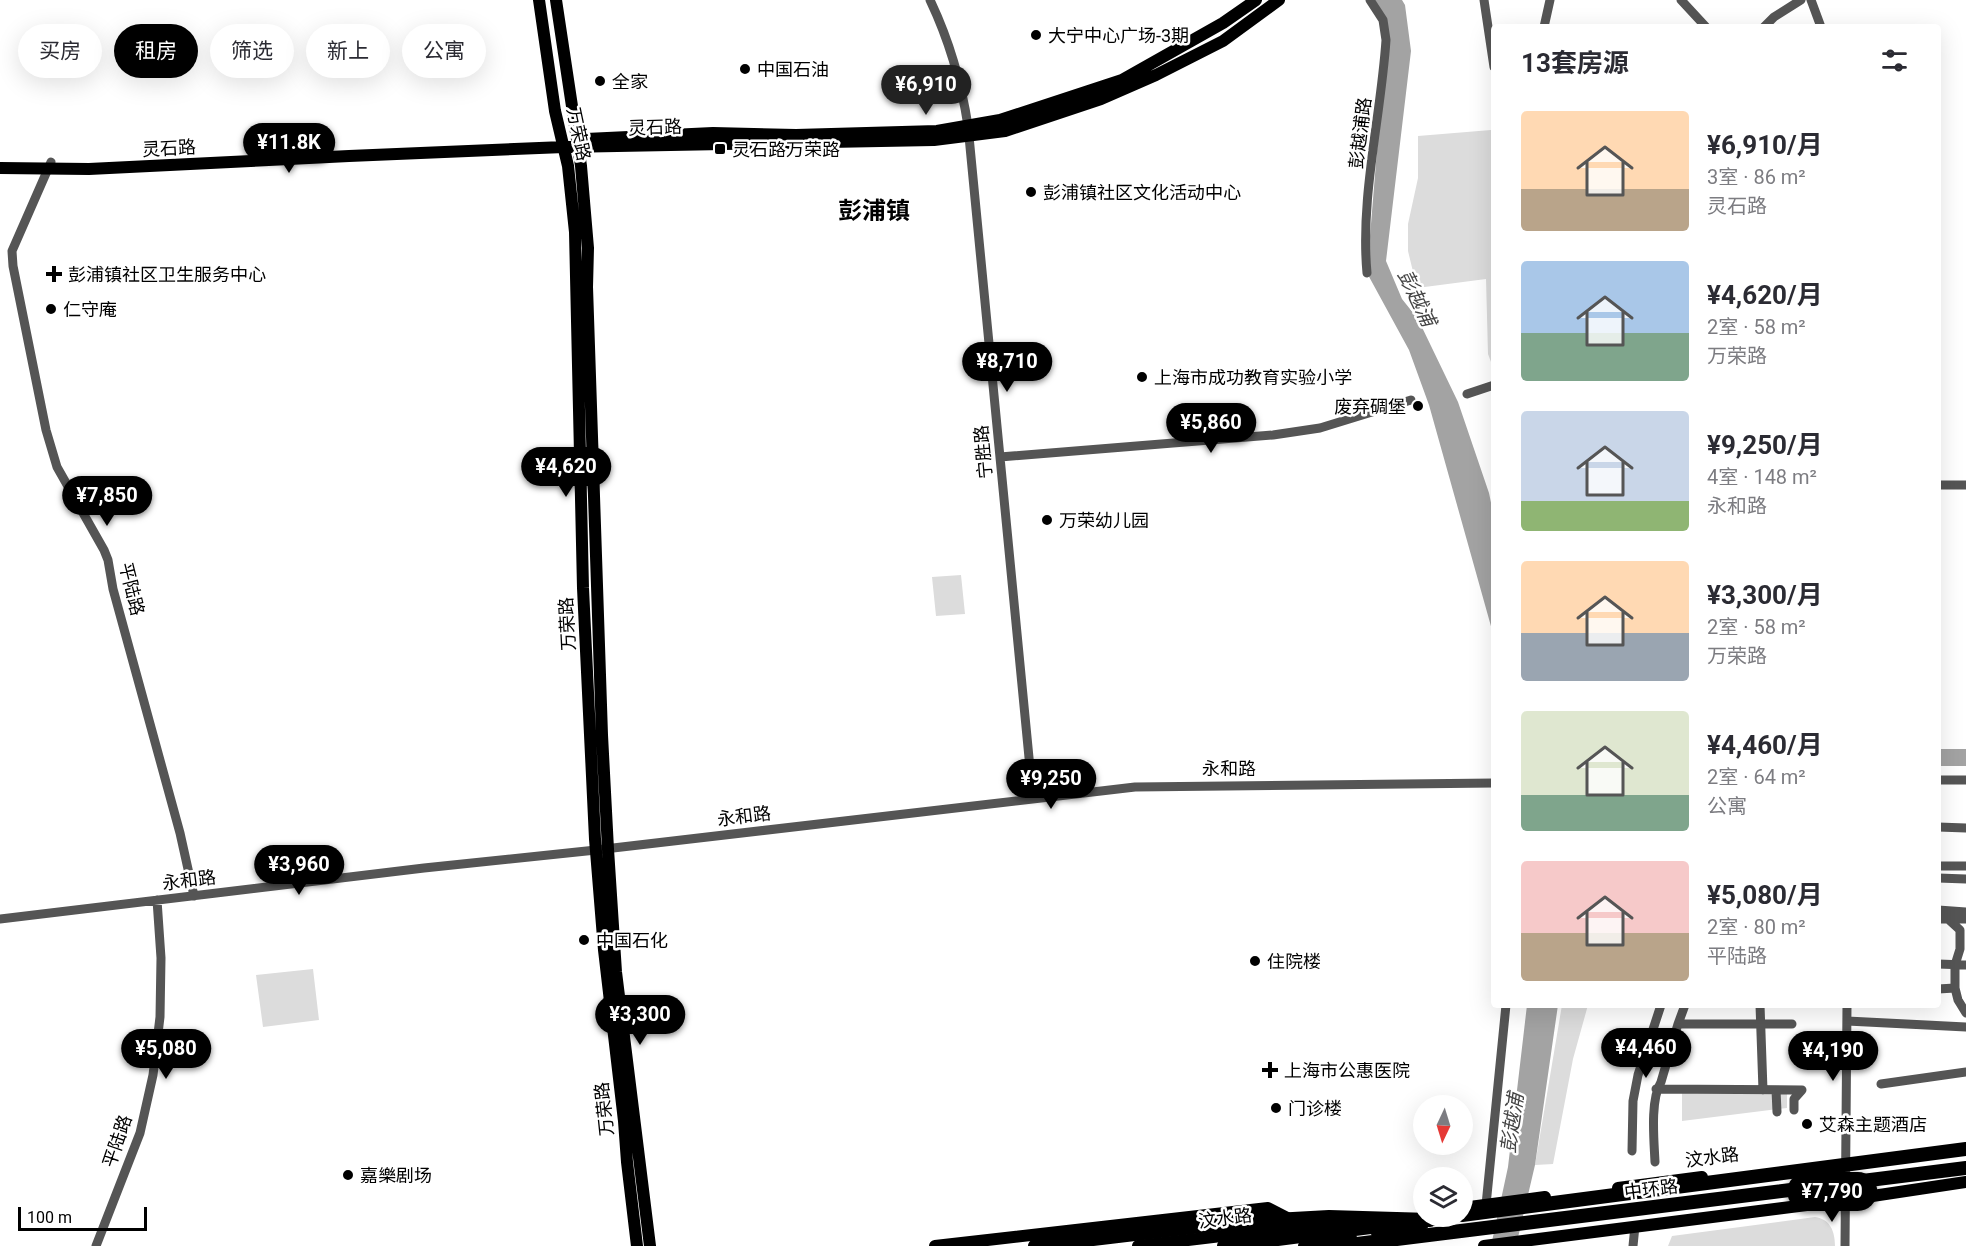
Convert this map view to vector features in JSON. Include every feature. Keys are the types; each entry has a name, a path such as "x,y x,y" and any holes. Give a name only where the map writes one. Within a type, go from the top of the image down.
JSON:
{"highway":[{"name":"中环路","path":"1473,1214 1966,1149"},
{"name":"中环路","path":"1341,1246 1966,1168"},
{"path":"1035,1246 1234,1222 1413,1215"},
{"path":"1224,1246 1413,1217"}],"main road":[{"name":"万荣路","path":"539,0 555,111 568,166 575,232 583,588 602,850 650,1246"},
{"name":"万荣路","path":"556,0 577,143 588,248 587,287 602,735 604,950 637,1246"},
{"name":"灵石路","path":"0,168 577,143 934,140 969,131 1122,80 1223,23 1256,0"},
{"name":"灵石路","path":"969,131 1005,131 1101,99 1156,75 1223,41 1279,0"},
{"name":"灵石路","path":"0,162 49,166"},
{"name":"汶水路","path":"1473,1206 1491,1204 1545,1207 1706,1189 1845,1170 1966,1142"},
{"name":"汶水路","path":"1545,1207 1966,1155"},
{"name":"汶水路","path":"1545,1207 1667,1181 1966,1163"},
{"path":"1667,1181 1706,1189"},
{"path":"1484,1246 1846,1200 1966,1182"},
{"path":"1304,1246 1481,1220 1545,1207"},
{"path":"935,1246 1268,1208 1303,1226"},
{"name":"汶水路","path":"1138,1246 1303,1226 1413,1216"},
{"path":"1395,1228 1413,1220"},
{"path":"1252,1246 1481,1220"}],"street":[{"name":"宁胜路","path":"930,0 955,61 969,131 1033,799"},
{"name":"彭越浦路","path":"1367,273 1365,253 1368,210 1386,40 1383,20 1370,0"},
{"path":"1484,0 1491,53"},
{"path":"1545,24 1550,0"},
{"path":"1767,24 1801,0"},
{"path":"1811,0 1820,24"},
{"path":"1682,5 1703,24"},
{"name":"平陆路","path":"49,166 12,250 13,266 44,418 57,467 108,560 113,589 180,833 194,896"},
{"path":"1467,394 1491,386"},
{"path":"1000,458 1273,435 1320,428 1411,400"},
{"path":"1941,485 1966,485"},
{"path":"1941,780 1966,780"},
{"name":"永和路","path":"0,919 424,868 602,850 1153,786 1491,783"},
{"path":"1941,827 1966,828"},
{"path":"1941,866 1966,866"},
{"path":"1941,878 1966,879"},
{"name":"平陆路","path":"96,1246 140,1133 153,1075 160,1017 161,958 158,900"},
{"path":"1941,910 1966,912"},
{"path":"1943,919 1966,919"},
{"path":"1943,919 1963,930 1955,964 1955,988 1958,1000 1966,1013"},
{"path":"1941,964 1966,965"},
{"path":"1941,988 1955,988"},
{"path":"1491,1204 1506,1008"},
{"path":"1632,1151 1633,1101 1638,1075 1660,1008"},
{"path":"1655,1162 1653,1136 1656,1089 1661,1082 1684,1008"},
{"path":"1760,1008 1763,1090"},
{"path":"1845,1246 1847,1008"},
{"path":"1847,1021 1966,1027"},
{"path":"1677,1024 1792,1024"},
{"path":"1881,1084 1966,1072"},
{"path":"1656,1089 1802,1090 1794,1099 1794,1110"},
{"path":"1776,1090 1777,1112"},
{"path":"1633,1246 1635,1226"}],"shaded area":[{"path":"1371,0 1402,0 1405,5 1411,51 1386,261 1402,299 1418,319 1458,402 1489,493 1491,503 1491,626 1429,405 1409,350 1367,273 1386,40"},
{"path":"1491,130 1491,362 1488,354 1486,279 1417,288 1408,251 1408,224 1418,178 1418,136"},
{"path":"961,575 965,614 936,616 932,577"},
{"path":"1941,749 1966,749 1966,766 1941,766"},
{"path":"313,969 319,1020 263,1027 256,975"},
{"path":"1527,1008 1558,1008 1535,1165 1516,1246 1491,1246 1508,1167"},
{"path":"1561,1008 1587,1008 1573,1059 1553,1164 1535,1165"},
{"path":"1682,1092 1787,1093 1787,1108 1682,1121"},
{"path":"1815,1217 1824,1220 1831,1227 1835,1246 1668,1246 1672,1236"}],"place":[{"name":"大宁中心广场-3期","path":"1036,35"},
{"name":"中国石油","path":"745,69"},
{"name":"全家","path":"600,81"},
{"name":"灵石路万荣路","path":"720,149"},
{"name":"彭浦镇社区文化活动中心","path":"1031,192"},
{"name":"彭浦镇社区卫生服务中心","path":"54,274"},
{"name":"仁守庵","path":"51,309"},
{"name":"上海市成功教育实验小学","path":"1142,377"},
{"name":"废弃碉堡","path":"1418,406"},
{"name":"万荣幼儿园","path":"1047,520"},
{"name":"中国石化","path":"584,940"},
{"name":"住院楼","path":"1255,961"},
{"name":"上海市公惠医院","path":"1270,1070"},
{"name":"门诊楼","path":"1276,1108"},
{"name":"艾森主题酒店","path":"1807,1124"},
{"name":"嘉樂剧场","path":"348,1175"}],"district":[{"name":"彭浦镇","path":"874,211"}],"water label":[{"name":"彭越浦","path":"1417,298"},
{"name":"彭越浦","path":"1512,1123"}]}
